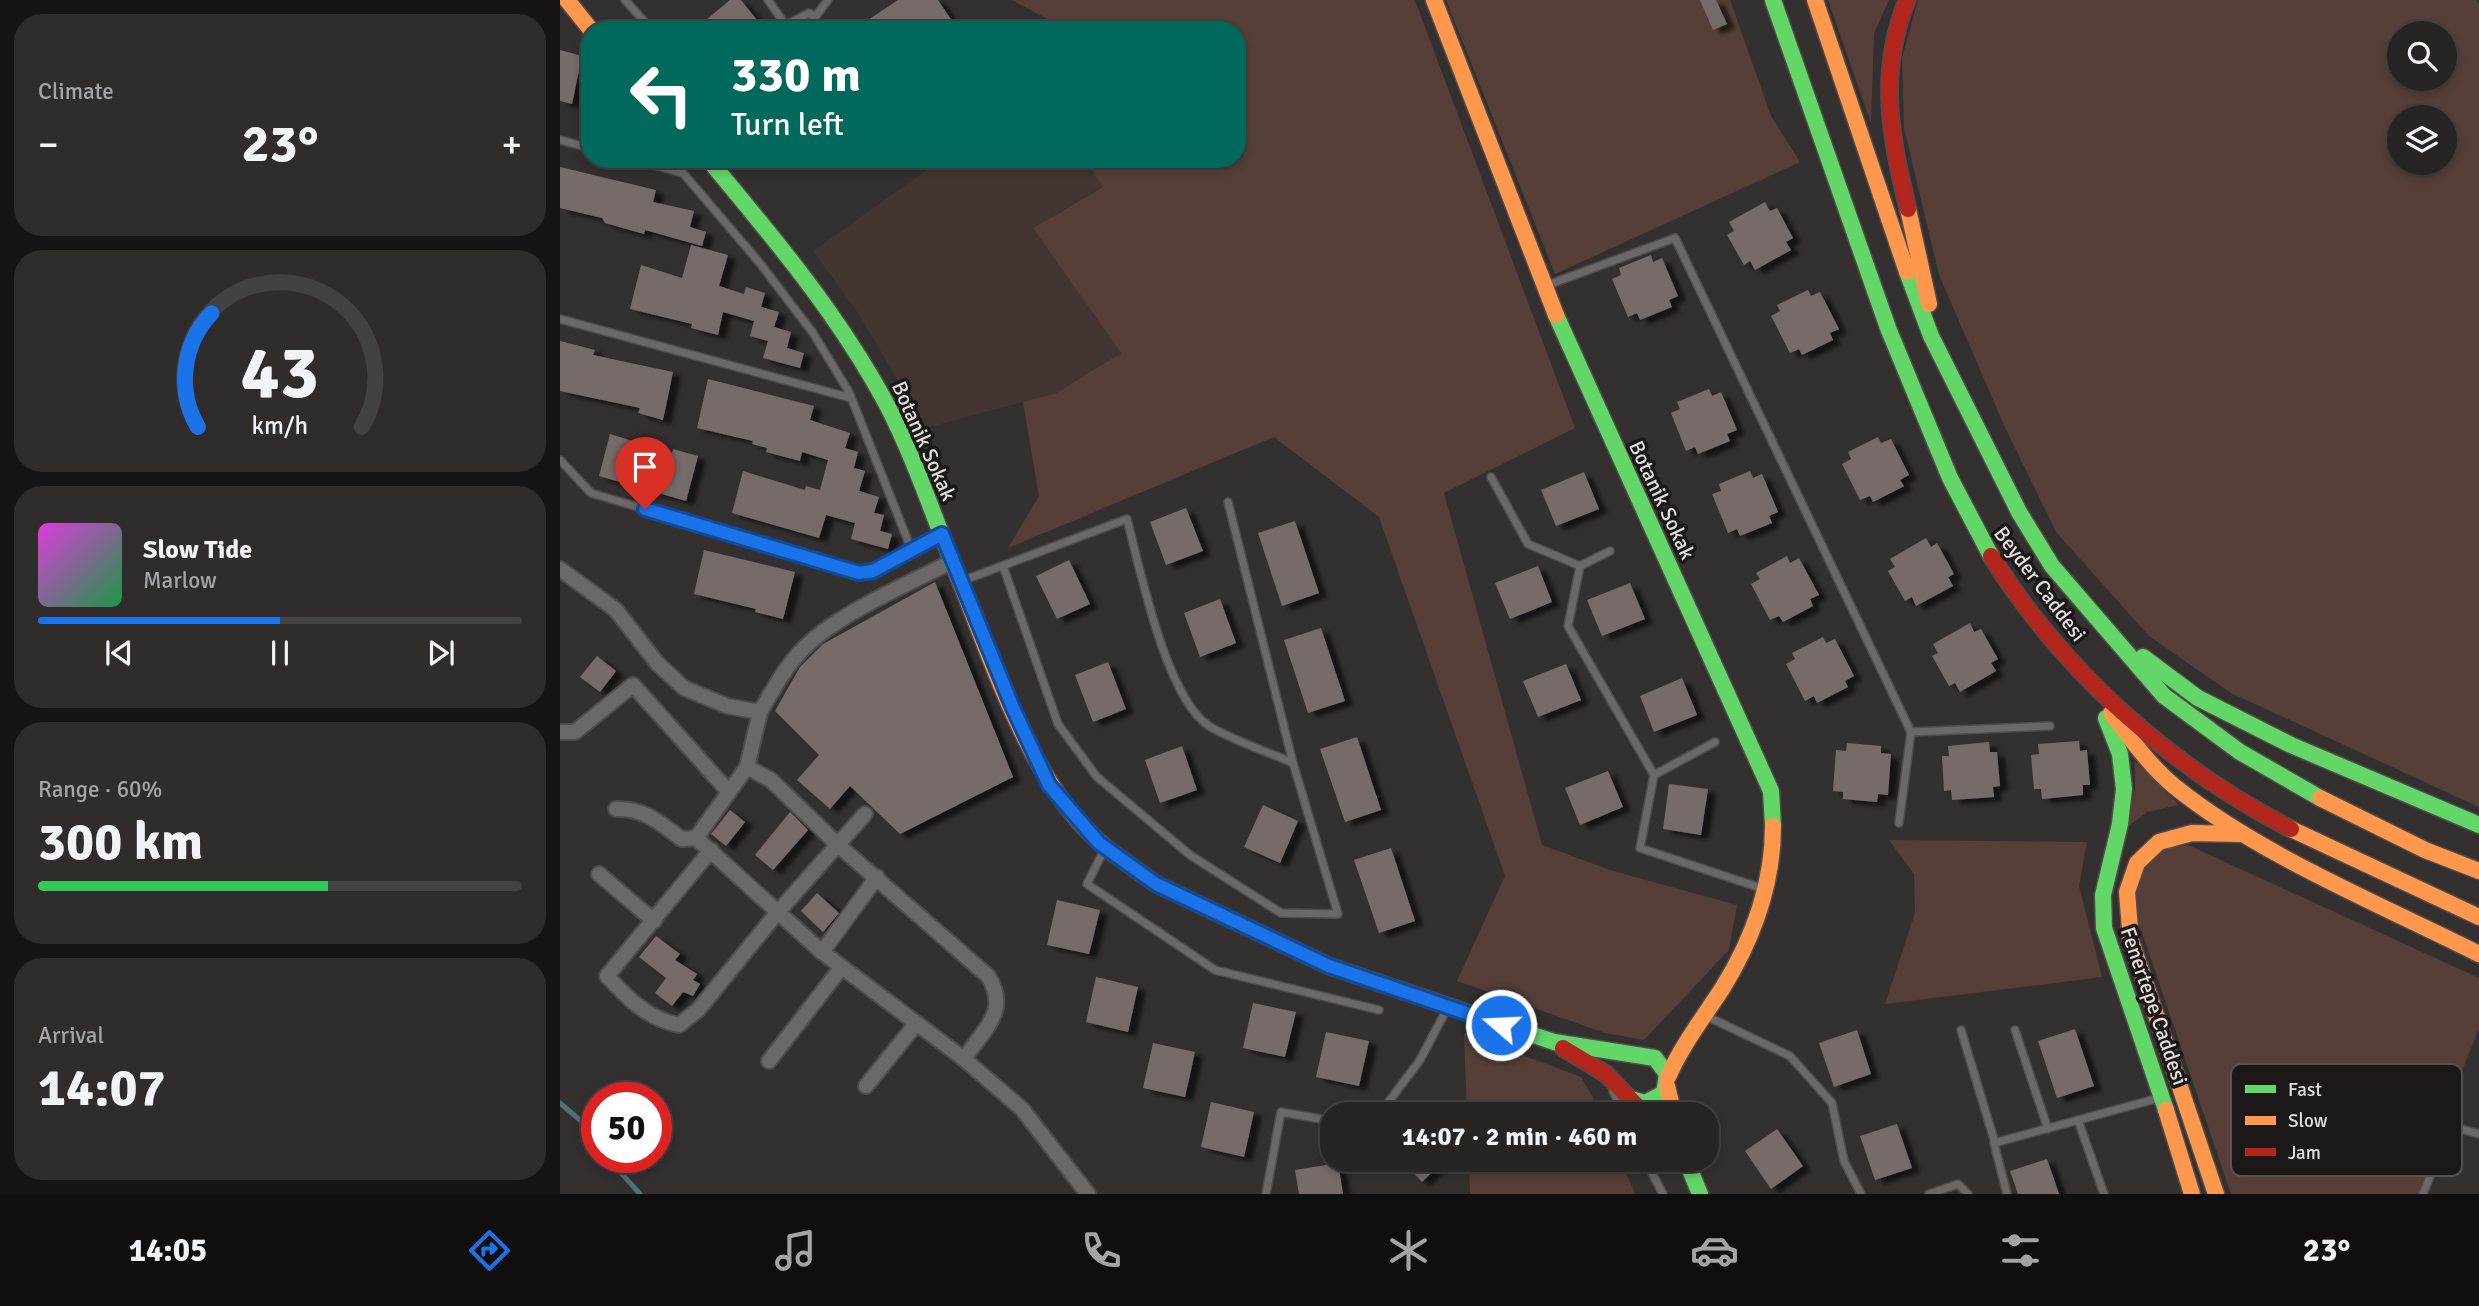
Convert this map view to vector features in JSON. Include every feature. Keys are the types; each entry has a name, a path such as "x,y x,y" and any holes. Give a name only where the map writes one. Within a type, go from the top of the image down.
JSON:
{"main road":[{"path":"567,0 584,21"},
{"name":"Botanik Sokak","path":"1434,0 1566,342 1771,791 1776,849 1768,890 1740,957 1679,1050 1668,1081"},
{"name":"Beyder Caddesi","path":"1773,0 1885,323 1953,491 2006,580 2082,673 2184,761 2228,793 2280,822 2479,917"},
{"name":"Beyder Caddesi","path":"1815,0 1885,214 1931,336 2019,512 2052,566 2164,696 2240,752 2318,797 2425,850 2479,871"},
{"path":"1907,0 1891,46 1888,102 1914,235 1928,284 1931,336"},
{"name":"Botanik Sokak","path":"715,168 822,298 867,367 889,409 1013,708 1049,785 1105,848 1156,884 1329,966 1553,1042"},
{"path":"2115,638 2198,698 2291,745 2479,825"},
{"path":"2082,673 2126,733 2173,785 2241,834 2479,954"},
{"name":"Fenertepe Caddesi","path":"2082,673 2118,739 2125,771 2122,822 2106,879 2102,914 2110,948 2163,1097 2192,1194"},
{"name":"Fenertepe Caddesi","path":"2216,1194 2131,941 2125,919 2127,886 2144,854 2169,838 2191,833 2241,834"},
{"name":"Botanik Sokak","path":"1643,1056 1672,1043 1704,1015"},
{"path":"1553,1042 1643,1056 1662,1063 1672,1102"},
{"path":"1553,1042 1606,1074 1634,1102"},
{"path":"1629,1096 1621,1079 1622,1071 1632,1059 1643,1056"},
{"path":"1629,1096 1653,1102 1668,1081"},
{"path":"2163,1097 2182,1092"},
{"path":"1689,1172 1700,1194"}],"street":[{"path":"696,838 747,767 760,712 792,660 805,646 870,604 953,561"},
{"path":"560,569 617,610 657,663 684,688 727,706 760,712"},
{"path":"560,732 575,732 633,685 728,791"},
{"path":"747,767 771,780 838,845 988,976 998,991 998,1008 964,1059"},
{"path":"615,809 634,808 652,816 682,839 696,838 711,850 841,968 964,1059 1022,1109 1088,1194"},
{"path":"711,850 607,976 626,998 659,1021 679,1025 698,1010 778,912 864,814"},
{"path":"599,874 654,921"},
{"path":"822,952 877,877"},
{"path":"769,1061 841,968"},
{"path":"866,1086 916,1024"}],"lane":[{"path":"625,0 644,21"},
{"path":"768,0 782,21"},
{"path":"797,21 809,13 815,17 828,0"},
{"path":"560,140 581,146"},
{"path":"665,168 683,173 760,261 813,333 852,398 912,551"},
{"path":"1544,287 1675,238 1911,732 1899,823"},
{"path":"560,319 852,398"},
{"path":"560,460 591,493 859,573 873,571 942,534"},
{"path":"1491,477 1528,544 1580,566 1610,551"},
{"path":"1003,566 1058,724 1097,777 1190,855 1281,913 1338,914 1293,762 1228,502"},
{"path":"961,582 1127,519 1144,588 1176,685 1207,725 1293,762"},
{"path":"1580,566 1568,626 1654,775 1640,848 1768,890"},
{"path":"1911,732 2049,726"},
{"path":"1654,775 1715,743"},
{"path":"1105,848 1087,884 1215,970 1379,1010"},
{"path":"1388,1102 1420,1060 1448,1007"},
{"path":"1704,1015 1790,1056 1832,1104 1843,1161 1861,1194"},
{"path":"1961,1030 1995,1143 2007,1194"},
{"path":"2015,1030 2048,1129"},
{"path":"1606,1074 1618,1102"},
{"path":"1995,1143 2163,1097"},
{"path":"1266,1194 1281,1112 1320,1119"},
{"path":"2078,1120 2104,1194"},
{"path":"2462,1129 2479,1134"},
{"path":"1651,1172 1663,1194"},
{"path":"2423,1194 2430,1176"},
{"path":"1929,1194 1958,1184 1968,1194"}],"shaded area":[{"path":"1012,0 1415,0 1575,428 1444,493 1542,845 1613,871 1737,905 1729,950 1644,1040 1605,1033 1457,981 1505,876 1379,517 1274,437 1008,548 1039,496 1023,402 1056,393 1121,353 1033,228 1103,187 1090,168 1246,168 1246,21 1051,21"},
{"path":"1446,0 1730,0 1771,116 1800,162 1555,274"},
{"path":"1828,0 1889,0 1874,33 1871,123"},
{"path":"1918,0 2476,0 2479,4 2479,807 2231,693 2149,636 2056,532 2004,425 1939,275 1904,128 1902,58"},
{"path":"929,168 1090,168 1103,186 1033,228 1121,353 1056,393 926,428 858,313 813,251"},
{"path":"2135,761 2179,805 2147,812 2126,828 2135,789"},
{"path":"1889,840 2087,842 2079,886 2102,977 1885,1004 1915,913 1914,874"},
{"path":"2188,845 2479,978 2479,1029 2462,1071 2462,1064 2231,1064 2231,1176 2427,1176 2422,1194 2231,1194 2136,915 2136,888 2141,870 2152,856 2166,848"},
{"path":"1464,1033 1581,1077 1595,1102 1467,1102"},
{"path":"1469,1172 1626,1172 1635,1194 1470,1194"}],"building":[{"path":"730,0 741,0 758,21 705,21"},
{"path":"898,0 938,0 952,21 866,21"},
{"path":"1700,0 1716,0 1727,24 1713,30"},
{"path":"560,50 581,56 581,61 572,104 560,101"},
{"path":"560,167 656,190 653,202 694,211 690,227 706,232 702,246 645,230 644,234 605,223 602,218 560,208"},
{"path":"1765,202 1770,211 1777,208 1793,238 1786,242 1791,250 1755,270 1750,261 1744,265 1727,235 1734,231 1729,222"},
{"path":"691,245 728,255 719,286 744,294 746,287 765,293 761,307 779,312 774,327 791,332 787,348 804,353 800,368 763,358 768,341 750,336 754,321 723,312 718,335 691,328 692,324 630,309 641,265 682,278"},
{"path":"1651,255 1653,262 1662,258 1678,296 1669,300 1672,307 1640,320 1637,313 1628,317 1612,279 1621,275 1619,268"},
{"path":"1808,290 1811,296 1820,292 1839,329 1830,333 1833,340 1802,355 1799,349 1790,353 1771,316 1780,311 1777,305"},
{"path":"560,341 595,350 593,355 673,372 663,420 638,413 640,408 560,391"},
{"path":"708,379 814,406 810,420 850,433 845,448 858,452 854,468 865,471 859,491 879,497 874,513 884,515 880,531 892,534 888,549 851,539 855,523 826,515 819,538 732,513 743,471 805,490 806,486 820,490 828,460 802,452 800,461 766,452 767,448 752,444 753,441 697,428"},
{"path":"1709,389 1712,396 1721,392 1737,430 1727,434 1730,441 1698,454 1695,447 1686,451 1671,413 1680,409 1677,402"},
{"path":"610,434 672,453 673,449 698,456 686,501 599,476"},
{"path":"1878,437 1881,443 1891,439 1909,475 1900,480 1904,486 1873,502 1870,496 1860,500 1842,464 1851,459 1848,452"},
{"path":"1750,471 1753,478 1762,474 1778,512 1769,516 1772,523 1740,536 1737,529 1728,533 1712,494 1721,491 1719,484"},
{"path":"1584,472 1599,509 1556,526 1541,490"},
{"path":"1186,508 1203,551 1166,565 1150,522"},
{"path":"1295,521 1319,593 1282,606 1258,533"},
{"path":"1926,538 1931,547 1937,543 1954,574 1948,577 1953,586 1916,606 1912,597 1905,601 1888,571 1895,567 1890,559"},
{"path":"704,550 795,572 783,619 755,612 756,609 694,594"},
{"path":"1787,556 1790,563 1799,558 1819,595 1810,599 1813,606 1783,622 1779,616 1770,620 1751,584 1760,579 1756,573"},
{"path":"1069,560 1090,604 1057,619 1036,576"},
{"path":"1538,566 1552,602 1510,619 1495,583"},
{"path":"935,582 1013,777 900,834 850,786 830,809 797,780 819,755 775,711 800,667 823,644"},
{"path":"1630,583 1645,619 1602,636 1587,600"},
{"path":"1220,599 1236,643 1200,657 1184,613"},
{"path":"1970,623 1974,632 1981,629 1998,659 1991,663 1996,671 1960,692 1955,683 1949,686 1932,656 1938,653 1933,644"},
{"path":"1321,628 1345,701 1308,713 1284,640"},
{"path":"1823,637 1826,643 1835,639 1854,676 1845,681 1848,687 1817,703 1814,696 1805,701 1786,664 1795,659 1792,653"},
{"path":"597,656 616,671 600,692 580,677"},
{"path":"1108,662 1126,709 1093,722 1075,675"},
{"path":"1566,664 1581,700 1538,717 1523,681"},
{"path":"1682,678 1697,715 1654,732 1640,696"},
{"path":"1357,737 1381,810 1345,822 1320,749"},
{"path":"2079,741 2080,751 2087,750 2090,785 2083,785 2083,795 2042,799 2041,789 2034,789 2031,755 2039,754 2038,744"},
{"path":"1989,742 1990,752 1997,752 2000,786 1993,787 1994,797 1952,800 1951,790 1944,791 1942,756 1949,756 1948,746"},
{"path":"1847,743 1881,746 1881,753 1891,754 1888,795 1878,794 1877,802 1843,799 1843,792 1833,791 1836,750 1846,751"},
{"path":"1182,746 1197,790 1160,803 1145,760"},
{"path":"1608,771 1623,807 1580,825 1565,788"},
{"path":"1669,784 1708,789 1701,835 1663,829"},
{"path":"1263,805 1298,821 1280,863 1244,847"},
{"path":"730,810 745,822 726,846 711,834"},
{"path":"790,812 808,830 773,870 755,855"},
{"path":"1391,848 1415,921 1379,933 1354,860"},
{"path":"817,893 839,913 823,932 801,911"},
{"path":"1057,900 1100,910 1089,954 1047,945"},
{"path":"656,936 680,954 675,960 697,974 693,980 700,984 693,996 683,992 672,1006 655,993 666,978 639,957"},
{"path":"1096,977 1138,987 1128,1032 1086,1022"},
{"path":"1253,1003 1296,1012 1285,1057 1243,1048"},
{"path":"2075,1029 2094,1086 2057,1098 2038,1041"},
{"path":"1857,1030 1871,1074 1834,1087 1819,1043"},
{"path":"1326,1032 1369,1041 1359,1086 1316,1077"},
{"path":"1153,1043 1195,1052 1185,1097 1143,1088"},
{"path":"1211,1102 1254,1112 1244,1157 1201,1147"},
{"path":"1897,1124 1912,1168 1875,1180 1860,1136"},
{"path":"1777,1129 1803,1166 1771,1189 1745,1151"},
{"path":"2047,1159 2059,1194 2018,1194 2010,1171"},
{"path":"1320,1166 1320,1172 1339,1172 1343,1194 1299,1194 1295,1170"},
{"path":"1413,1172 1432,1172 1422,1182"}],"waterway":[{"path":"560,1103 581,1121"},
{"path":"621,1173 640,1194"}],"traffic: fast":[{"path":"1773,0 1888,328 1950,478 1991,556"},
{"path":"715,168 804,278 868,372 906,445 955,569"},
{"path":"1907,272 1931,336 2019,512 2052,566 2164,696 2240,752 2320,798"},
{"path":"1556,315 1771,791 1773,826"},
{"path":"2143,657 2198,698 2291,745 2479,825"},
{"path":"2106,718 2120,754 2124,789 2120,824 2103,895 2104,928 2166,1110"},
{"path":"1113,853 1156,884 1329,966 1554,1042 1655,1058 1667,1074 1664,1093 1645,1103 1631,1099"},
{"path":"1691,1172 1700,1194"}],"traffic: slow":[{"path":"567,0 584,21"},
{"path":"1434,0 1556,315"},
{"path":"1815,0 1907,272"},
{"path":"1908,209 1929,304"},
{"path":"955,569 1000,683 1037,761 1059,797 1084,828 1113,853"},
{"path":"2111,713 2156,769 2207,811 2321,877 2479,954"},
{"path":"2320,798 2425,850 2479,871"},
{"path":"1668,1077 1686,1043 1733,970 1752,931 1765,891 1773,826"},
{"path":"2291,829 2479,917"},
{"path":"2216,1194 2131,941 2127,892 2137,863 2159,842 2192,833 2241,834"},
{"path":"1667,1086 1671,1102"},
{"path":"2166,1110 2192,1194"}],"traffic: jam":[{"path":"1907,0 1892,53 1890,104 1896,155 1908,209"},
{"path":"1991,556 2051,638 2086,677 2123,712 2162,746 2203,776 2291,829"},
{"path":"1563,1048 1606,1074 1633,1102"}],"route":[{"path":"645,509 859,573 873,571 942,534 1013,708 1049,785 1099,843 1156,884 1329,966 1501,1025"}]}
